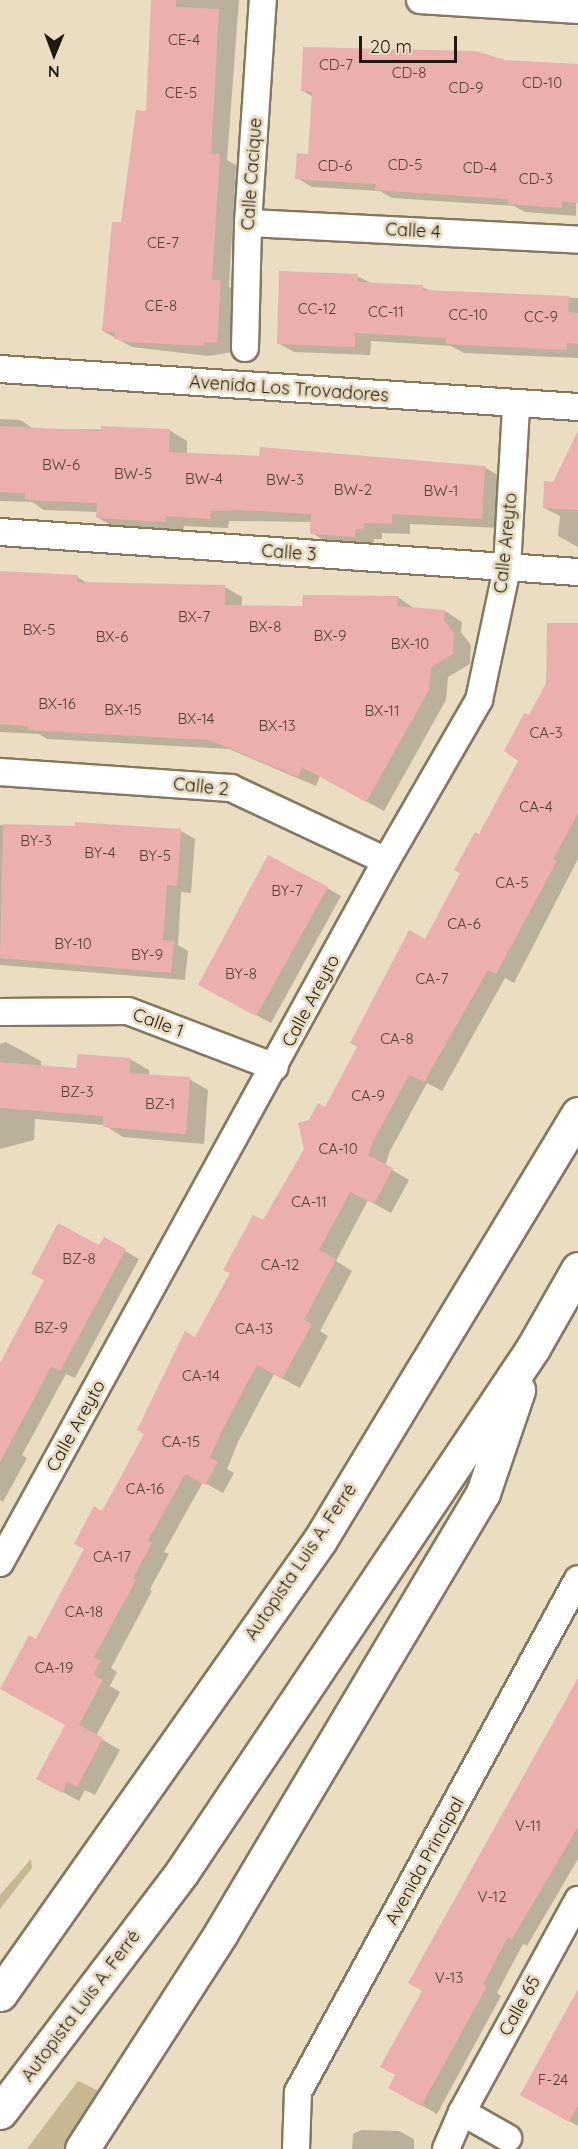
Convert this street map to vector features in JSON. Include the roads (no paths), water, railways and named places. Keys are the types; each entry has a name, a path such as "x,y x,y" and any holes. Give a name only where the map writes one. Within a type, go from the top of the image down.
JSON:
{"highway":[{"name":"Autopista Luis A. Ferré","path":"0,1994 320,1540 578,1114"},
{"name":"Autopista Luis A. Ferré","path":"0,2112 182,1872 533,1348 578,1269"},
{"path":"82,2149 221,1933 483,1493 533,1348"}],"street":[{"name":"Calle Cacique","path":"246,348 248,223 263,0"},
{"path":"420,0 578,10"},
{"name":"Calle 4","path":"248,223 578,240"},
{"name":"Avenida Los Trovadores","path":"0,369 516,406 578,407"},
{"name":"Calle Areyto","path":"0,1563 275,1067 386,861 479,700 507,568 516,406"},
{"name":"Calle 3","path":"0,532 578,572"},
{"name":"Calle 2","path":"0,772 231,788 386,861"},
{"name":"Calle 1","path":"0,1012 128,1011 275,1067"},
{"name":"Avenida Principal","path":"296,2149 298,2092 578,1579"},
{"name":"Calle 65","path":"446,2149 462,2112 578,1900"},
{"path":"462,2112 508,2138"}]}
